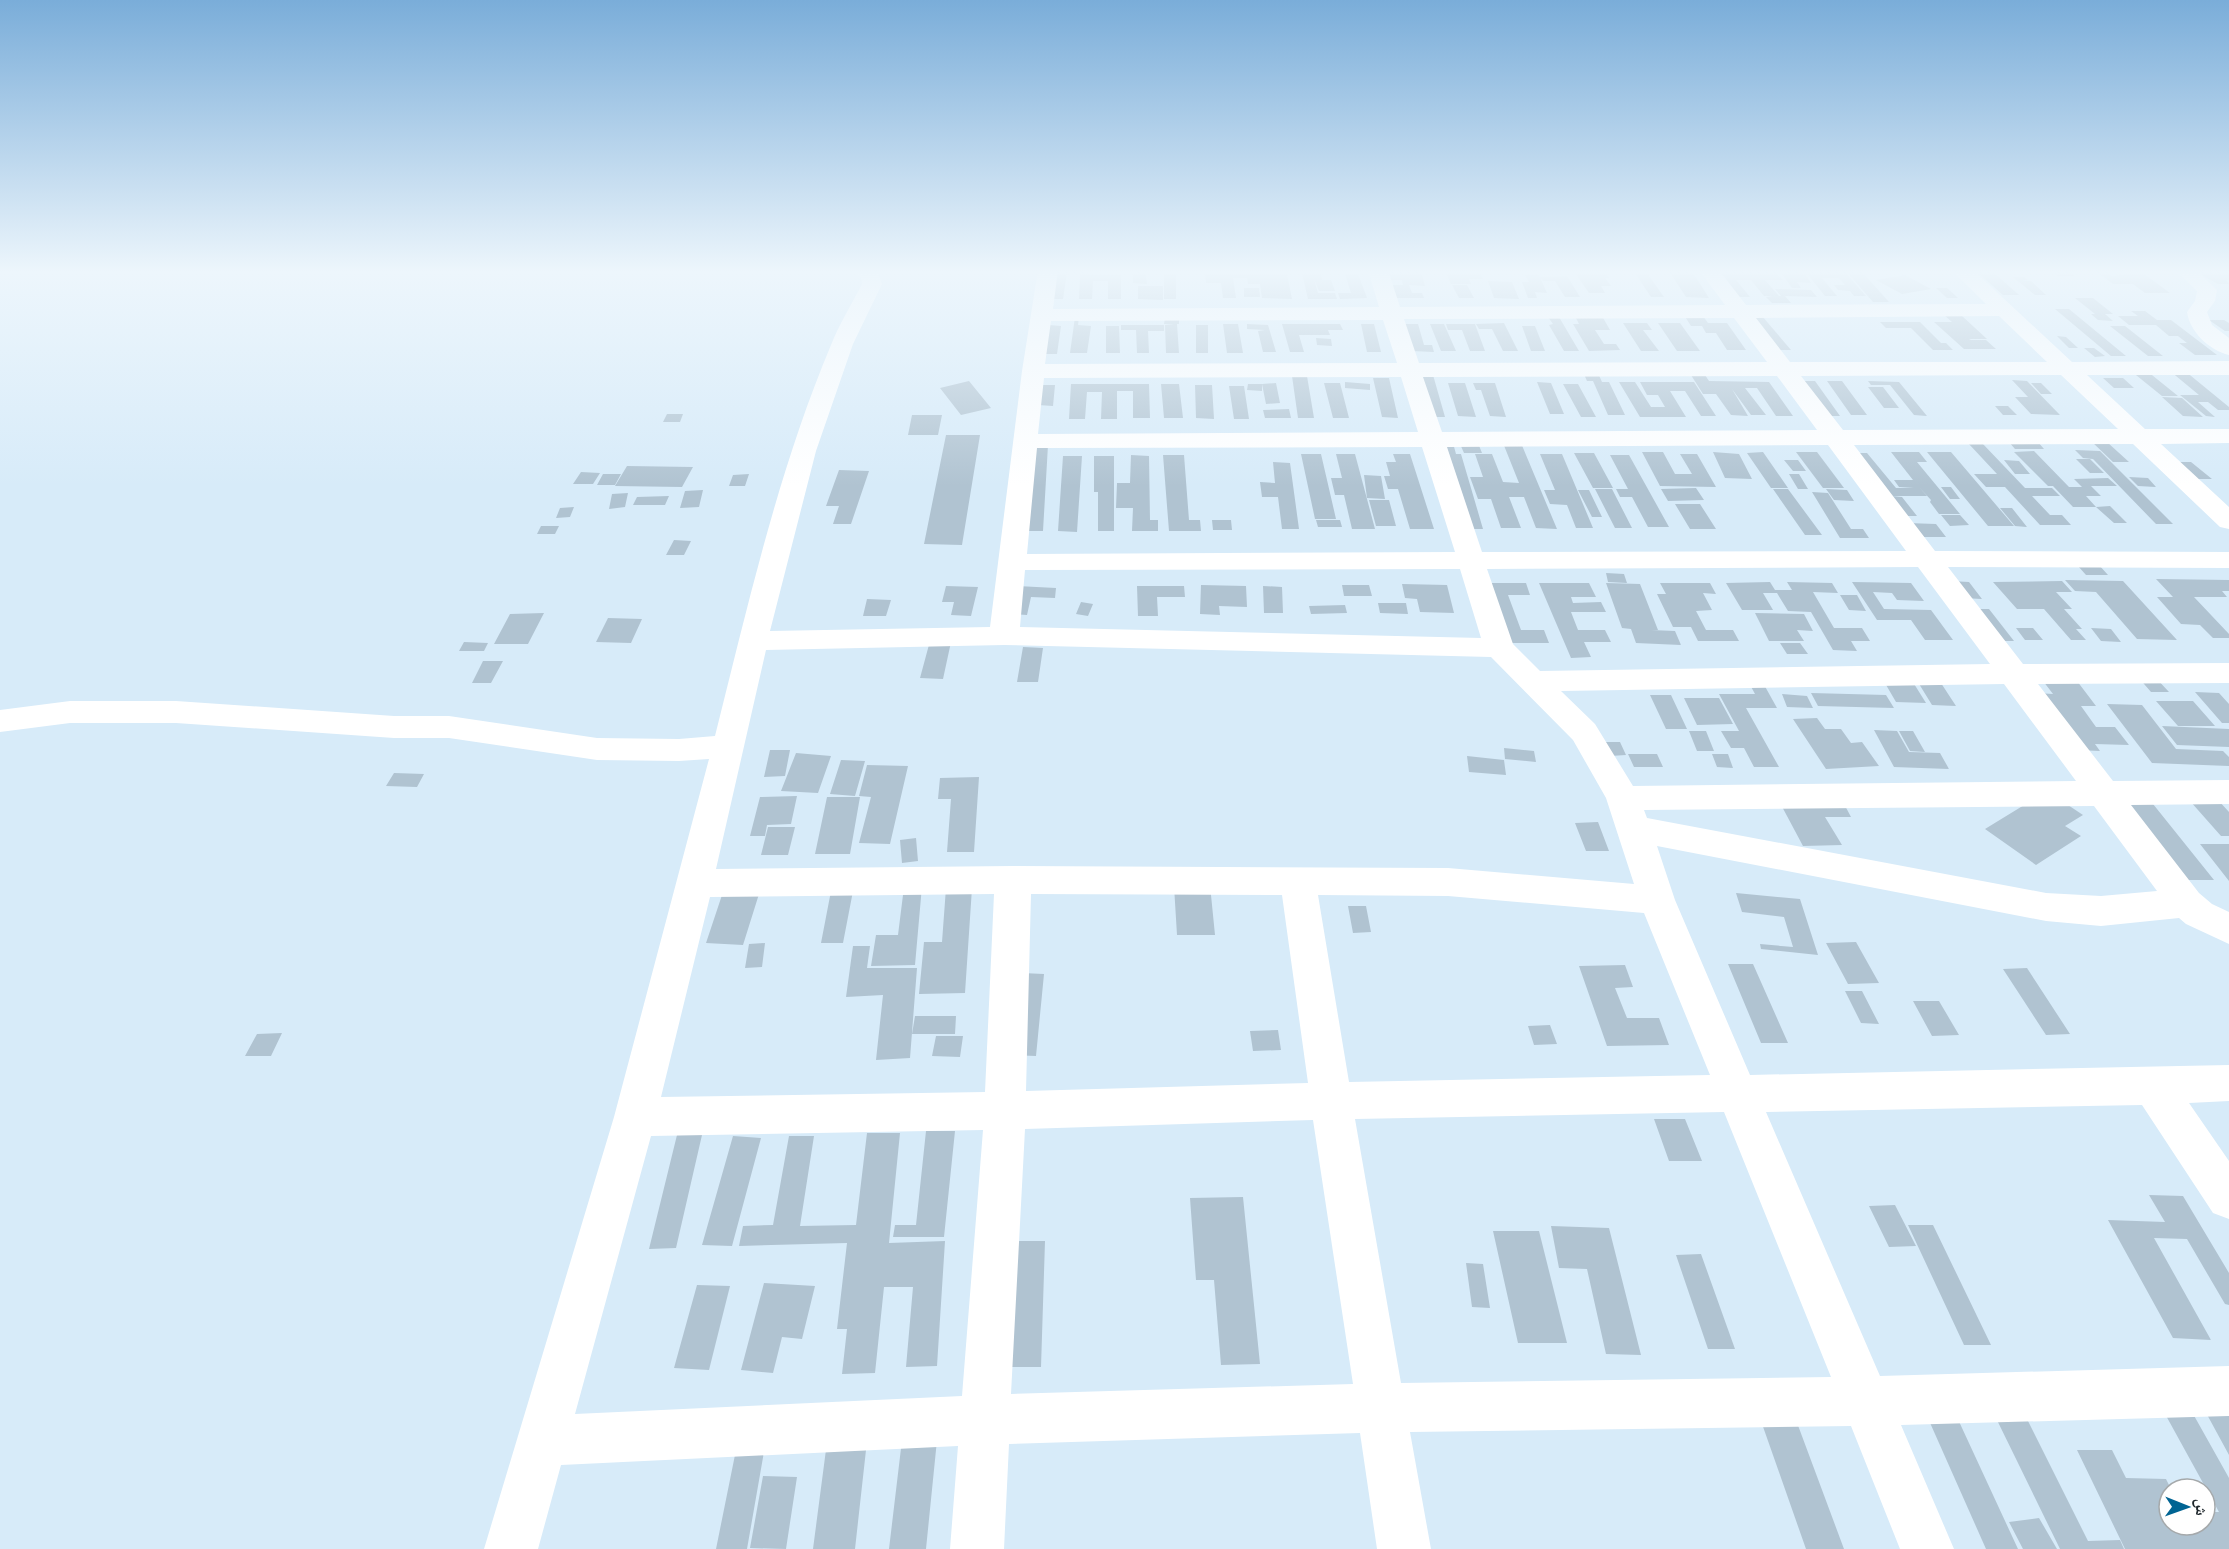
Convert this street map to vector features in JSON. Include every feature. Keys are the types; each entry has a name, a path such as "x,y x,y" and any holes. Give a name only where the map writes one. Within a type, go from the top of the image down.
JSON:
{"street":[{"path":"511,1549 634,1117 695,883 753,641 804,451 843,342"},
{"path":"1004,636 1037,342"},
{"path":"1401,342 1499,648 1584,732 1629,813 1657,900 1927,1549"},
{"path":"1765,342 2011,674 2105,794 2186,903 2199,914 2229,929"},
{"path":"2040,342 2229,521"},
{"path":"2206,368 2229,386"},
{"path":"1033,370 2229,368"},
{"path":"1026,441 2229,436"},
{"path":"1011,562 2229,560"},
{"path":"753,641 1004,636 1499,648"},
{"path":"1533,681 2011,674 2229,674"},
{"path":"0,721 70,712 206,713 394,727 449,727 597,749 679,750 728,746"},
{"path":"1629,813 2105,794 2229,792"},
{"path":"1629,813 2046,908 2101,912 2186,903"},
{"path":"695,883 1013,880 1448,882 1657,900"},
{"path":"977,1549 1005,1111 1013,880"},
{"path":"1298,880 1331,1101 1404,1549"},
{"path":"634,1117 1005,1111 1331,1101 2229,1083"},
{"path":"2153,1086 2229,1198"},
{"path":"542,1441 985,1420 1382,1408 1867,1401 2229,1391"}],"building":[{"path":"1046,342 1059,342 1057,354 1044,354"},
{"path":"1071,342 1089,342 1087,353 1070,353"},
{"path":"1106,342 1120,342 1120,353 1106,353"},
{"path":"1137,342 1149,342 1149,353 1137,353"},
{"path":"1166,342 1178,342 1179,353 1166,353"},
{"path":"1196,342 1208,342 1208,353 1196,353"},
{"path":"1226,342 1241,342 1243,353 1227,353"},
{"path":"1261,342 1273,342 1276,352 1263,352"},
{"path":"1287,342 1301,342 1304,352 1290,352"},
{"path":"1317,342 1331,342 1332,346 1317,345"},
{"path":"1365,342 1379,342 1381,352 1367,352"},
{"path":"1410,342 1423,342 1424,345 1432,345 1434,352 1412,351"},
{"path":"1437,342 1452,342 1456,351 1441,351"},
{"path":"1467,342 1482,342 1485,351 1470,351"},
{"path":"1499,342 1514,342 1518,351 1503,351"},
{"path":"1528,342 1542,342 1545,351 1531,351"},
{"path":"1559,342 1574,342 1579,351 1564,351"},
{"path":"1584,342 1616,344 1620,350 1589,351"},
{"path":"1635,342 1652,342 1659,351 1641,351"},
{"path":"1671,342 1694,342 1700,351 1677,351"},
{"path":"1722,342 1741,342 1746,350 1727,350"},
{"path":"1770,342 1784,342 1791,350 1776,350"},
{"path":"1925,342 1946,343 1953,350 1933,350"},
{"path":"1957,342 1989,342 1996,349 1964,349"},
{"path":"2063,342 2072,342 2078,348 2069,348"},
{"path":"2095,342 2109,342 2126,356 2111,356"},
{"path":"2131,342 2146,342 2163,356 2148,356"},
{"path":"2200,342 2217,355 2195,355 2179,343"},
{"path":"2084,348 2094,348 2105,356 2095,357"},
{"path":"2131,371 2147,371 2178,396 2162,396"},
{"path":"2170,371 2185,371 2229,407 2229,410 2218,410 2208,402 2198,402 2215,417 2206,416 2180,395 2199,395"},
{"path":"1583,372 1598,373 1602,382 1609,382 1625,415 1608,415 1593,381 1587,381"},
{"path":"1421,375 1433,375 1445,417 1432,417"},
{"path":"1691,375 1705,375 1709,381 1769,382 1793,416 1776,416 1757,388 1745,388 1766,415 1751,415 1732,389 1748,416 1731,415 1716,394 1703,394"},
{"path":"1292,376 1307,376 1314,418 1298,418"},
{"path":"1373,378 1389,378 1398,418 1382,417"},
{"path":"2103,378 2123,378 2134,388 2114,388"},
{"path":"2012,380 2027,381 2060,415 2031,414 2015,397 2028,397"},
{"path":"969,381 991,408 961,415 940,388"},
{"path":"1800,381 1815,381 1840,416 1825,416"},
{"path":"1827,381 1842,381 1867,415 1851,415"},
{"path":"1868,381 1899,382 1927,416 1914,415 1890,385 1871,385"},
{"path":"1345,382 1370,384 1370,390 1345,388"},
{"path":"1537,382 1551,383 1564,414 1550,414"},
{"path":"1619,382 1635,382 1651,407 1665,407 1658,395 1647,395 1640,382 1694,382 1716,416 1701,416 1685,391 1670,391 1686,417 1640,417"},
{"path":"1276,383 1280,403 1266,404 1262,384"},
{"path":"1324,383 1340,383 1349,418 1333,418"},
{"path":"1448,383 1465,383 1476,417 1458,416"},
{"path":"1473,383 1495,383 1506,417 1490,416 1481,390 1476,390"},
{"path":"2031,383 2041,383 2052,394 2041,394"},
{"path":"1071,384 1149,384 1150,418 1133,418 1133,391 1117,391 1117,419 1101,419 1102,392 1087,392 1085,419 1069,419"},
{"path":"1161,384 1179,384 1183,418 1164,418"},
{"path":"1248,384 1262,384 1262,391 1247,390"},
{"path":"1563,384 1578,384 1596,417 1581,417"},
{"path":"1041,385 1055,385 1053,406 1038,405"},
{"path":"1195,385 1212,385 1214,419 1196,418"},
{"path":"1229,386 1244,386 1249,419 1234,419"},
{"path":"1868,387 1883,387 1899,408 1884,408"},
{"path":"2162,397 2182,398 2203,417 2183,416"},
{"path":"1995,406 2008,406 2017,415 2003,415"},
{"path":"1289,409 1291,418 1265,418 1263,410"},
{"path":"667,414 683,414 680,422 663,422"},
{"path":"912,415 942,415 938,435 908,435"},
{"path":"946,435 980,435 962,545 924,544"},
{"path":"2091,441 2107,442 2129,462 2113,462"},
{"path":"2009,442 2038,442 2044,449 2015,449"},
{"path":"1442,443 1453,443 1456,454 1461,454 1483,529 1467,529"},
{"path":"1478,443 1482,453 1464,453 1460,444"},
{"path":"1503,443 1521,443 1557,529 1536,528 1524,497 1509,497 1521,528 1501,528 1491,499 1478,499 1470,477 1483,477 1475,454 1492,454 1503,482 1519,483"},
{"path":"1968,443 1982,443 2025,488 2052,488 2060,496 2032,496 2050,515 2062,515 2071,525 2040,525 2005,487 1986,487 1974,474 1997,474"},
{"path":"1031,445 1048,445 1043,531 1025,531"},
{"path":"2075,450 2100,451 2173,524 2156,524 2093,459 2083,458"},
{"path":"2034,451 2069,487 2082,487 2074,479 2108,478 2117,486 2091,486 2101,496 2086,496 2096,507 2073,507 2014,452"},
{"path":"1642,452 1663,452 1675,474 1692,474 1680,454 1697,454 1716,487 1660,486"},
{"path":"1713,452 1739,454 1752,479 1725,478"},
{"path":"1763,452 1788,488 1771,488 1747,453"},
{"path":"1796,452 1817,452 1844,488 1823,488"},
{"path":"1891,452 1919,452 1927,462 1917,462 1960,514 1939,514 1930,502 1931,500 1919,487 1927,496 1892,496 1902,497 1917,516 1900,516 1850,453 1867,453 1896,488 1914,488 1899,487 1894,480 1913,480"},
{"path":"1927,452 1951,452 2014,526 1988,526"},
{"path":"1574,453 1594,453 1613,488 1593,488"},
{"path":"1301,454 1321,454 1336,519 1315,519"},
{"path":"1336,454 1355,454 1375,529 1352,529 1344,495 1335,495 1331,478 1342,478"},
{"path":"1393,454 1410,454 1434,529 1410,529 1398,489 1388,489 1384,476 1390,476 1386,462 1396,462"},
{"path":"1540,454 1562,454 1593,528 1576,528 1567,505 1550,504 1544,490 1555,490"},
{"path":"1131,455 1149,456 1150,520 1158,520 1158,531 1132,531 1133,508 1116,508 1117,483 1130,483"},
{"path":"1163,455 1184,455 1189,520 1200,520 1201,531 1169,531"},
{"path":"1610,455 1629,455 1669,527 1648,527 1632,497 1620,497 1616,489 1628,489"},
{"path":"1063,456 1082,456 1077,532 1058,531"},
{"path":"1094,456 1114,456 1114,531 1098,531 1098,492 1094,492"},
{"path":"2076,459 2090,459 2104,473 2090,473"},
{"path":"1784,460 1798,460 1806,471 1793,471"},
{"path":"2004,460 2019,461 2030,474 2015,474"},
{"path":"1273,462 1290,463 1299,529 1282,529 1278,497 1262,497 1260,482 1275,483"},
{"path":"2176,462 2191,462 2212,479 2195,479"},
{"path":"627,466 693,467 682,487 615,486"},
{"path":"839,470 869,471 851,524 833,524 839,506 826,506"},
{"path":"581,472 600,473 593,484 573,484"},
{"path":"603,474 621,474 615,485 597,485"},
{"path":"749,474 745,486 729,486 733,475"},
{"path":"1789,474 1799,474 1808,489 1798,489"},
{"path":"1364,475 1381,476 1385,499 1367,498"},
{"path":"2129,477 2148,478 2156,487 2138,486"},
{"path":"1941,487 1951,487 1960,499 1950,499"},
{"path":"1696,488 1704,500 1668,501 1661,489"},
{"path":"1595,489 1612,489 1632,528 1615,528"},
{"path":"1773,489 1788,489 1822,535 1805,535"},
{"path":"1826,489 1847,490 1854,501 1834,500"},
{"path":"703,490 699,507 680,508 685,491"},
{"path":"1578,490 1589,490 1602,517 1592,517"},
{"path":"1812,492 1828,493 1851,529 1863,529 1869,538 1840,538"},
{"path":"628,493 625,507 609,509 612,494"},
{"path":"669,496 665,505 633,505 637,497"},
{"path":"1369,500 1389,500 1396,526 1376,526"},
{"path":"1675,504 1700,504 1716,529 1690,529"},
{"path":"2110,506 2127,523 2114,523 2096,507"},
{"path":"574,507 570,517 556,518 560,508"},
{"path":"2000,508 2012,508 2027,527 2015,526"},
{"path":"1941,515 1960,515 1969,525 1950,526"},
{"path":"1212,520 1231,520 1232,530 1213,530"},
{"path":"1316,520 1340,520 1342,527 1318,527"},
{"path":"1907,523 1936,524 1946,537 1918,537"},
{"path":"541,526 559,526 555,534 537,534"},
{"path":"674,540 691,541 684,555 666,555"},
{"path":"2099,565 2108,575 2086,575 2078,566"},
{"path":"1606,573 1624,574 1627,583 1608,582"},
{"path":"2156,579 2229,580 2229,591 2222,591 2227,597 2194,597 2229,634 2229,638 2213,638 2200,625 2181,624 2157,597 2173,597"},
{"path":"2065,580 2123,581 2177,640 2137,639 2096,592 2075,591"},
{"path":"1950,581 1969,582 1982,599 1963,598"},
{"path":"2062,581 2072,592 2056,592 2072,609 2064,609 2082,629 2076,629 2086,640 2071,640 2044,609 2017,609 1993,582"},
{"path":"1770,582 1775,590 1792,590 1787,582 1832,583 1838,593 1813,592 1834,628 1862,628 1870,641 1851,641 1857,651 1833,650 1811,612 1788,611 1777,593 1763,593 1773,610 1742,610 1726,583"},
{"path":"1852,582 1911,583 1924,601 1897,600 1892,593 1873,592 1884,609 1931,610 1953,640 1925,640 1911,620 1877,620"},
{"path":"1484,583 1526,583 1530,595 1508,595 1521,630 1544,630 1549,643 1505,643"},
{"path":"1539,583 1589,583 1596,597 1571,597 1573,603 1601,602 1606,612 1571,612 1578,630 1605,630 1611,642 1584,642 1591,657 1571,658"},
{"path":"1606,583 1640,584 1658,630 1651,630 1675,631 1681,645 1636,643 1631,629 1622,628"},
{"path":"1660,583 1710,583 1716,594 1703,593 1712,610 1696,611 1706,630 1733,630 1739,641 1698,641 1691,627 1673,627 1657,594 1666,594"},
{"path":"1402,584 1447,585 1454,613 1420,612 1417,599 1405,598"},
{"path":"1201,585 1246,586 1247,607 1219,606 1220,615 1200,614"},
{"path":"1342,585 1369,585 1372,596 1344,596"},
{"path":"946,586 978,587 971,616 951,615 954,602 942,602"},
{"path":"1017,586 1056,588 1055,598 1031,597 1027,615 1012,614"},
{"path":"1137,586 1184,586 1185,597 1157,597 1158,616 1138,616"},
{"path":"1263,586 1282,587 1283,613 1264,613"},
{"path":"1840,595 1857,595 1866,611 1849,610"},
{"path":"867,599 891,600 886,616 863,616"},
{"path":"1081,602 1093,604 1088,616 1076,614"},
{"path":"1378,603 1406,603 1408,614 1380,613"},
{"path":"1345,605 1347,613 1311,614 1309,606"},
{"path":"1971,609 1989,609 2014,641 1996,641"},
{"path":"544,613 528,644 494,644 510,614"},
{"path":"1755,613 1804,614 1813,631 1797,630 1804,641 1769,641"},
{"path":"608,618 642,619 631,643 596,642"},
{"path":"2016,628 2033,628 2043,640 2025,640"},
{"path":"2091,628 2111,629 2121,642 2101,641"},
{"path":"930,641 951,642 943,679 920,678"},
{"path":"464,642 488,643 484,651 459,651"},
{"path":"1780,643 1800,643 1808,654 1787,654"},
{"path":"1023,647 1043,648 1038,682 1017,682"},
{"path":"483,661 503,661 491,683 472,683"},
{"path":"2040,677 2074,677 2096,706 2081,706 2096,727 2115,727 2129,745 2095,744 2100,751 2077,750 2036,693 2053,694"},
{"path":"2138,677 2155,677 2169,692 2151,692"},
{"path":"1882,678 1911,679 1926,703 1896,702"},
{"path":"1916,679 1939,680 1956,706 1932,705"},
{"path":"1748,681 1762,681 1777,708 1746,708 1779,767 1754,767 1744,748 1731,748 1721,731 1739,731 1719,694 1755,694"},
{"path":"2195,692 2219,693 2229,704 2229,723 2222,723"},
{"path":"1811,693 1886,695 1894,708 1818,706"},
{"path":"1782,694 1807,696 1813,708 1787,707"},
{"path":"1650,695 1671,695 1687,729 1666,729"},
{"path":"1684,698 1719,698 1733,724 1697,725"},
{"path":"2156,701 2193,701 2215,726 2178,726"},
{"path":"2107,704 2142,705 2176,749 2223,751 2229,757 2229,766 2152,763"},
{"path":"1817,718 1825,729 1841,729 1851,743 1862,742 1879,766 1826,769 1793,719"},
{"path":"2162,726 2229,729 2229,747 2177,745"},
{"path":"1874,730 1897,731 1909,752 1940,753 1949,769 1894,767"},
{"path":"1689,731 1706,731 1714,751 1697,751"},
{"path":"1899,731 1913,731 1925,752 1910,751"},
{"path":"1604,742 1620,742 1626,755 1610,756"},
{"path":"1504,748 1534,751 1536,762 1505,759"},
{"path":"770,750 790,750 785,776 764,777"},
{"path":"796,753 831,756 818,793 781,791"},
{"path":"1628,754 1657,754 1663,767 1634,767"},
{"path":"1712,754 1728,754 1733,768 1717,767"},
{"path":"1467,756 1504,760 1506,775 1469,772"},
{"path":"841,760 865,761 855,796 830,794"},
{"path":"867,765 908,766 890,844 859,843 871,797 859,796"},
{"path":"394,773 424,774 417,787 386,786"},
{"path":"979,777 974,852 947,852 951,799 938,799 940,778"},
{"path":"2047,791 2083,815 2065,826 2081,836 2036,865 1985,829"},
{"path":"797,796 791,824 767,825 765,836 750,836 760,797"},
{"path":"827,797 860,797 850,854 815,854"},
{"path":"1842,800 1851,817 1825,817 1842,845 1803,846 1779,801"},
{"path":"2218,800 2229,812 2229,836 2221,836 2190,801"},
{"path":"2129,804 2153,804 2214,880 2188,880"},
{"path":"1598,822 1609,851 1586,851 1575,823"},
{"path":"768,827 795,827 788,855 761,855"},
{"path":"916,838 918,861 902,863 900,840"},
{"path":"2200,844 2229,844 2229,881"},
{"path":"1210,885 1215,935 1177,935 1174,886"},
{"path":"922,886 915,965 871,966 876,935 898,935 904,887"},
{"path":"946,888 972,888 965,993 919,994 924,942 942,942"},
{"path":"831,891 853,891 843,943 821,943"},
{"path":"723,892 759,894 743,945 706,943"},
{"path":"1736,893 1800,899 1818,955 1761,949 1760,944 1793,947 1784,917 1742,912"},
{"path":"1348,906 1366,906 1371,932 1353,933"},
{"path":"1856,942 1879,983 1848,984 1826,943"},
{"path":"765,943 762,967 745,968 749,944"},
{"path":"853,946 870,946 867,968 917,968 910,1058 876,1060 883,995 846,997"},
{"path":"1728,964 1753,964 1788,1043 1761,1043"},
{"path":"1625,965 1633,987 1615,988 1627,1018 1659,1018 1669,1045 1607,1046 1579,966"},
{"path":"2027,968 2070,1034 2046,1035 2003,969"},
{"path":"1022,973 1044,974 1036,1056 1012,1055"},
{"path":"1845,991 1862,991 1879,1024 1861,1023"},
{"path":"1913,1001 1939,1001 1959,1035 1932,1036"},
{"path":"915,1016 956,1016 955,1034 912,1034"},
{"path":"1550,1025 1557,1044 1534,1045 1528,1026"},
{"path":"1278,1030 1281,1050 1253,1051 1250,1031"},
{"path":"282,1033 271,1056 245,1056 257,1034"},
{"path":"936,1036 963,1036 960,1057 932,1056"},
{"path":"1654,1119 1685,1119 1702,1161 1669,1161"},
{"path":"926,1131 955,1131 944,1237 893,1237 895,1225 916,1225"},
{"path":"867,1133 900,1133 889,1243 945,1241 937,1366 906,1367 913,1287 884,1287 875,1373 842,1374 847,1329 837,1329 847,1243 739,1246 743,1226 773,1225 789,1136 814,1136 800,1226 856,1225"},
{"path":"677,1135 702,1135 676,1248 649,1249"},
{"path":"733,1136 761,1138 732,1246 702,1245"},
{"path":"2149,1195 2183,1196 2229,1273 2229,1305 2225,1304 2187,1239 2154,1238 2211,1340 2173,1338 2108,1220 2165,1222"},
{"path":"1243,1197 1260,1364 1221,1365 1214,1280 1196,1280 1190,1198"},
{"path":"1895,1205 1916,1246 1889,1247 1869,1206"},
{"path":"1908,1225 1933,1225 1991,1345 1964,1345"},
{"path":"1551,1226 1609,1228 1641,1355 1606,1354 1587,1269 1559,1268"},
{"path":"1493,1231 1539,1231 1567,1343 1518,1343"},
{"path":"1013,1241 1045,1241 1041,1367 1006,1367"},
{"path":"1701,1254 1735,1349 1708,1349 1676,1255"},
{"path":"1466,1263 1483,1264 1490,1308 1472,1307"},
{"path":"764,1283 815,1286 802,1339 782,1337 773,1373 741,1370"},
{"path":"697,1285 730,1286 709,1370 674,1368"},
{"path":"2204,1409 2229,1410 2229,1455"},
{"path":"2164,1412 2192,1412 2229,1478 2229,1549 2125,1549 2077,1450 2112,1450 2126,1478 2157,1479 2157,1537 2217,1537 2217,1512 2219,1512 2217,1477 2200,1477"},
{"path":"1956,1415 2018,1549 1986,1549 1927,1416"},
{"path":"2025,1415 2088,1541 2120,1540 2124,1549 2060,1549 1995,1416"},
{"path":"1796,1420 1844,1549 1806,1549 1761,1421"},
{"path":"902,1440 937,1440 926,1549 889,1549"},
{"path":"867,1441 855,1549 813,1549 827,1442"},
{"path":"737,1445 765,1446 747,1549 716,1549"},
{"path":"763,1476 797,1477 786,1549 750,1548"},
{"path":"2039,1518 2057,1549 2023,1549 2009,1522"}]}
